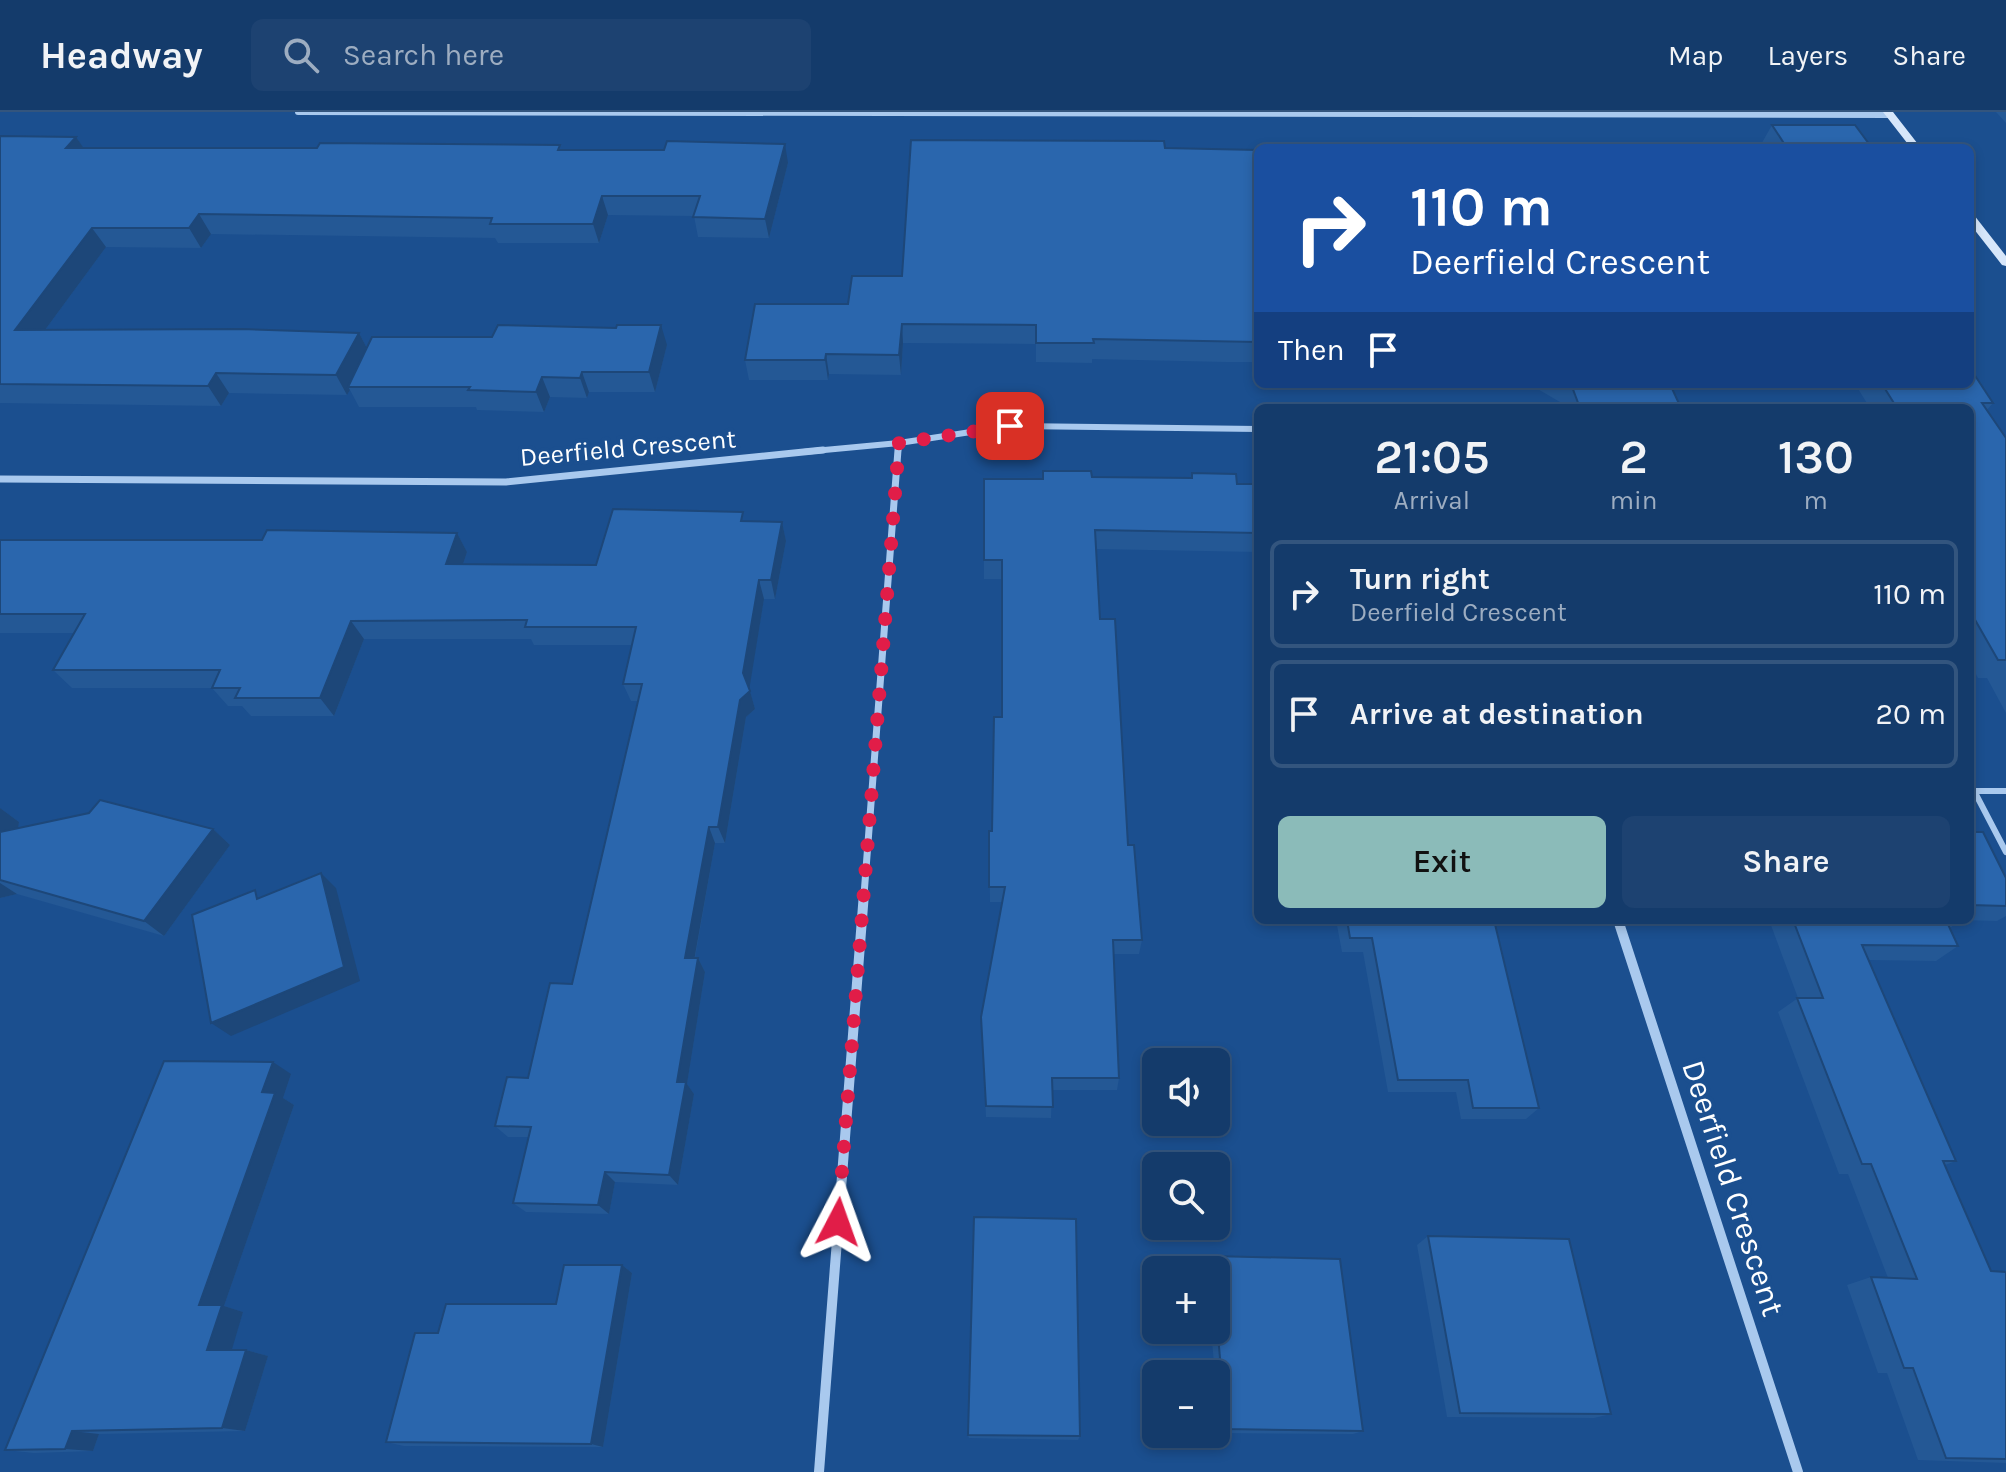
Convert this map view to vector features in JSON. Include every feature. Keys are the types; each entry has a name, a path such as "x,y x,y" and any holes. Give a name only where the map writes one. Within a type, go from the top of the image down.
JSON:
{"main road":[{"path":"1890,114 1913,144"},
{"path":"1974,222 2006,263"}],"street":[{"path":"298,112 1890,114"},
{"name":"Deerfield Crescent","path":"0,479 506,482 899,443 1010,426 1254,429"},
{"path":"819,1472 899,443"},
{"name":"Deerfield Crescent","path":"1619,924 1798,1472"}],"lane":[{"path":"2006,791 1974,791 2006,852"}],"building":[{"path":"1772,125 1855,125 1869,144 1784,144"},
{"path":"0,136 76,137 66,148 317,148 320,143 560,145 558,150 664,150 667,141 785,144 765,219 693,217 700,196 602,196 593,224 490,224 492,218 199,214 189,228 92,228 15,330 242,329 359,333 336,375 216,373 208,386 0,384"},
{"path":"911,140 1164,141 1165,148 1254,150 1254,342 1093,339 1094,343 1036,343 1036,325 902,324 899,355 826,354 825,360 745,360 755,304 848,304 852,276 902,276"},
{"path":"498,325 616,328 617,325 661,325 649,372 582,372 580,378 542,377 536,392 468,390 470,387 348,387 372,337 492,337"},
{"path":"1974,374 1993,403 1982,403 2006,438 2006,660 1998,660 1974,618 1974,404 1894,404 1884,388 1974,388"},
{"path":"1572,388 1672,388 1679,404 1578,404"},
{"path":"1043,471 1091,471 1092,477 1192,478 1192,473 1236,474 1237,484 1254,484 1254,533 1095,530 1100,619 1115,619 1128,845 1134,845 1142,940 1113,940 1119,1078 1052,1078 1053,1107 986,1106 981,1017 1005,887 989,887 994,717 1002,717 1002,560 984,560 984,479 1043,479"},
{"path":"613,509 743,512 741,521 782,522 771,580 759,580 743,673 750,691 740,700 718,827 709,827 685,958 698,958 677,1082 686,1082 669,1175 605,1172 598,1205 513,1203 531,1127 495,1126 507,1077 528,1078 550,983 572,984 642,684 623,684 636,627 525,627 527,620 351,621 320,698 235,698 240,688 212,688 220,670 53,670 85,614 0,614 0,540 262,540 267,530 457,533 446,564 596,565"},
{"path":"100,800 213,829 144,921 0,880 0,832 89,813"},
{"path":"1974,832 1983,832 2006,878 2006,906 1974,905"},
{"path":"321,873 344,967 211,1023 192,915 255,890 257,899"},
{"path":"1348,924 1495,924 1539,1108 1473,1108 1468,1080 1398,1080 1372,938 1350,938"},
{"path":"1795,924 1948,924 1958,946 1862,945 1956,1161 1943,1161 1991,1271 2006,1272 2006,1459 1946,1458 1913,1368 1904,1368 1871,1277 1917,1279 1871,1164 1862,1164 1797,998 1823,998"},
{"path":"164,1061 273,1062 262,1092 275,1093 199,1305 222,1305 207,1350 246,1350 222,1428 72,1431 65,1449 5,1450"},
{"path":"974,1217 1076,1219 1080,1436 968,1435"},
{"path":"1428,1236 1569,1239 1611,1414 1460,1413"},
{"path":"1230,1256 1340,1259 1363,1431 1230,1429 1230,1360 1220,1360 1219,1344 1230,1344"},
{"path":"564,1265 622,1265 591,1444 386,1442 415,1333 438,1333 446,1304 556,1304"}],"route":[{"path":"838,1222 899,443 1010,426"}]}
